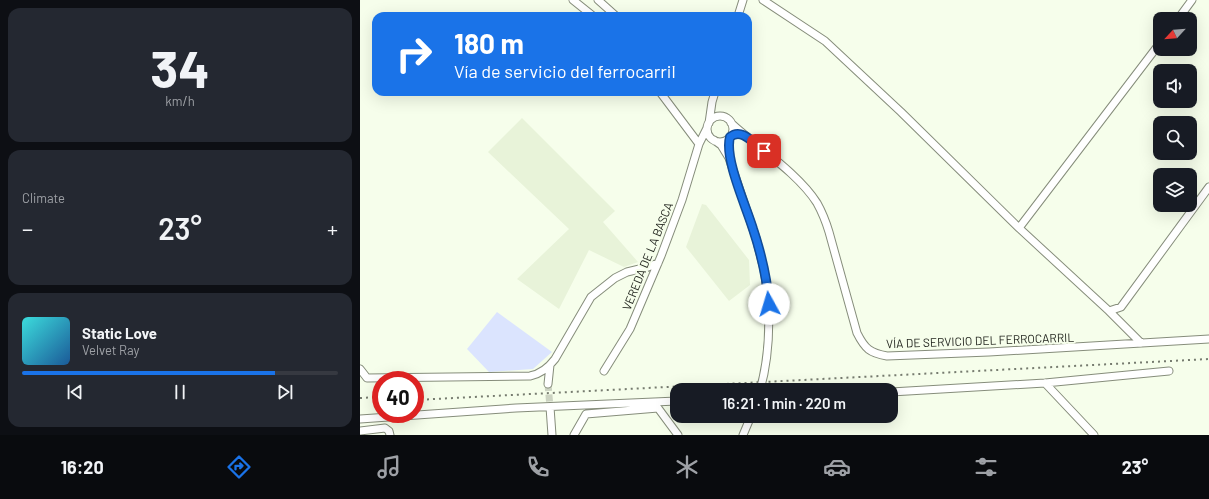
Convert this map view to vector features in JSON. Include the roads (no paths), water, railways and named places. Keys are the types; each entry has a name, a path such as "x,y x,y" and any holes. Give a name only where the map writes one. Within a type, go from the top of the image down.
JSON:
{"street":[{"path":"573,0 588,12"},
{"path":"598,0 612,12"},
{"path":"739,12 743,0"},
{"path":"763,0 825,41 1141,343"},
{"path":"1183,12 1192,0"},
{"path":"1019,228 1153,52"},
{"path":"663,96 699,144 712,139"},
{"name":"VEREDA DE LA BASCA","path":"604,371 630,328 658,263 682,200 699,144 708,126 714,96"},
{"path":"712,102 715,110 731,123 732,128 728,147 729,158"},
{"path":"722,117 714,118 708,126 709,135 721,145 729,158 756,238 764,270 768,295 768,347 766,366 762,383"},
{"name":"VÍA DE SERVICIO DEL FERROCARRIL","path":"731,123 804,187 817,203 829,232 857,333 867,350 876,354 887,356 1209,339"},
{"path":"712,139 717,142 724,141 730,136 743,134"},
{"path":"1109,311 1121,307 1209,187"},
{"path":"360,369 363,378 535,375 550,365 591,298 615,278 627,272 658,263"},
{"path":"535,375 548,384 550,365"},
{"path":"898,392 1045,383 1169,371"},
{"path":"1045,383 1094,435"},
{"path":"360,419 670,401"},
{"path":"550,407 552,435"},
{"path":"574,435 586,414 658,408 678,435"},
{"path":"742,435 748,423"},
{"path":"360,431 385,428 389,431 390,435"}],"tunnel":[{"path":"548,384 550,407"}],"railway":[{"path":"424,400 1209,359"},
{"path":"360,398 372,397"}]}
